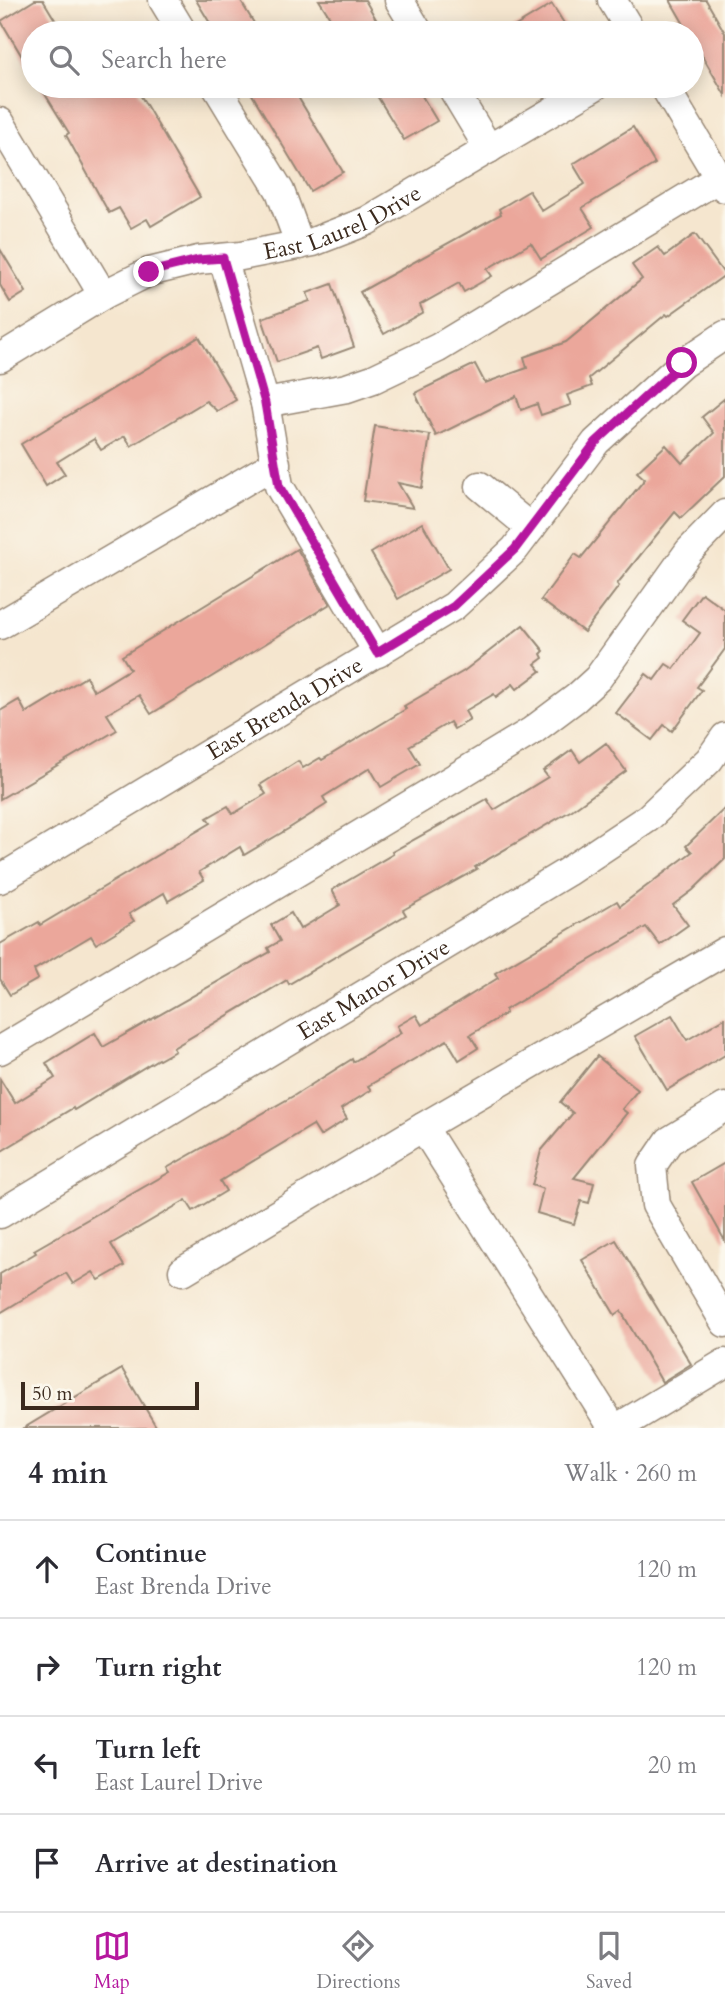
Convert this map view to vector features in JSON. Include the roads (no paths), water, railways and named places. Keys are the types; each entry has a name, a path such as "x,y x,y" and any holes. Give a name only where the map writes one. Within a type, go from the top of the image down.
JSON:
{"street":[{"path":"163,0 176,21"},
{"path":"399,0 412,21"},
{"path":"612,0 625,21"},
{"path":"223,98 281,191 300,245"},
{"path":"458,98 489,149"},
{"name":"East Laurel Drive","path":"0,358 103,295 149,272 198,260 313,243 368,221 575,98"},
{"path":"265,403 347,388 373,379 439,348 722,183 671,98"},
{"path":"0,122 103,295"},
{"path":"223,258 265,403 279,486 377,653"},
{"name":"East Brenda Drive","path":"0,879 454,606 515,549 596,442 682,363 725,335"},
{"path":"0,625 276,463"},
{"path":"480,486 531,528"},
{"path":"0,1050 532,731 598,678 689,551 725,514"},
{"name":"East Manor Drive","path":"0,1213 567,872 648,818 709,760 725,737"},
{"path":"183,1271 725,951"},
{"path":"725,1107 669,1141 652,1166 656,1205 715,1284 725,1323"},
{"path":"423,1127 615,1428 725,1363"}]}
